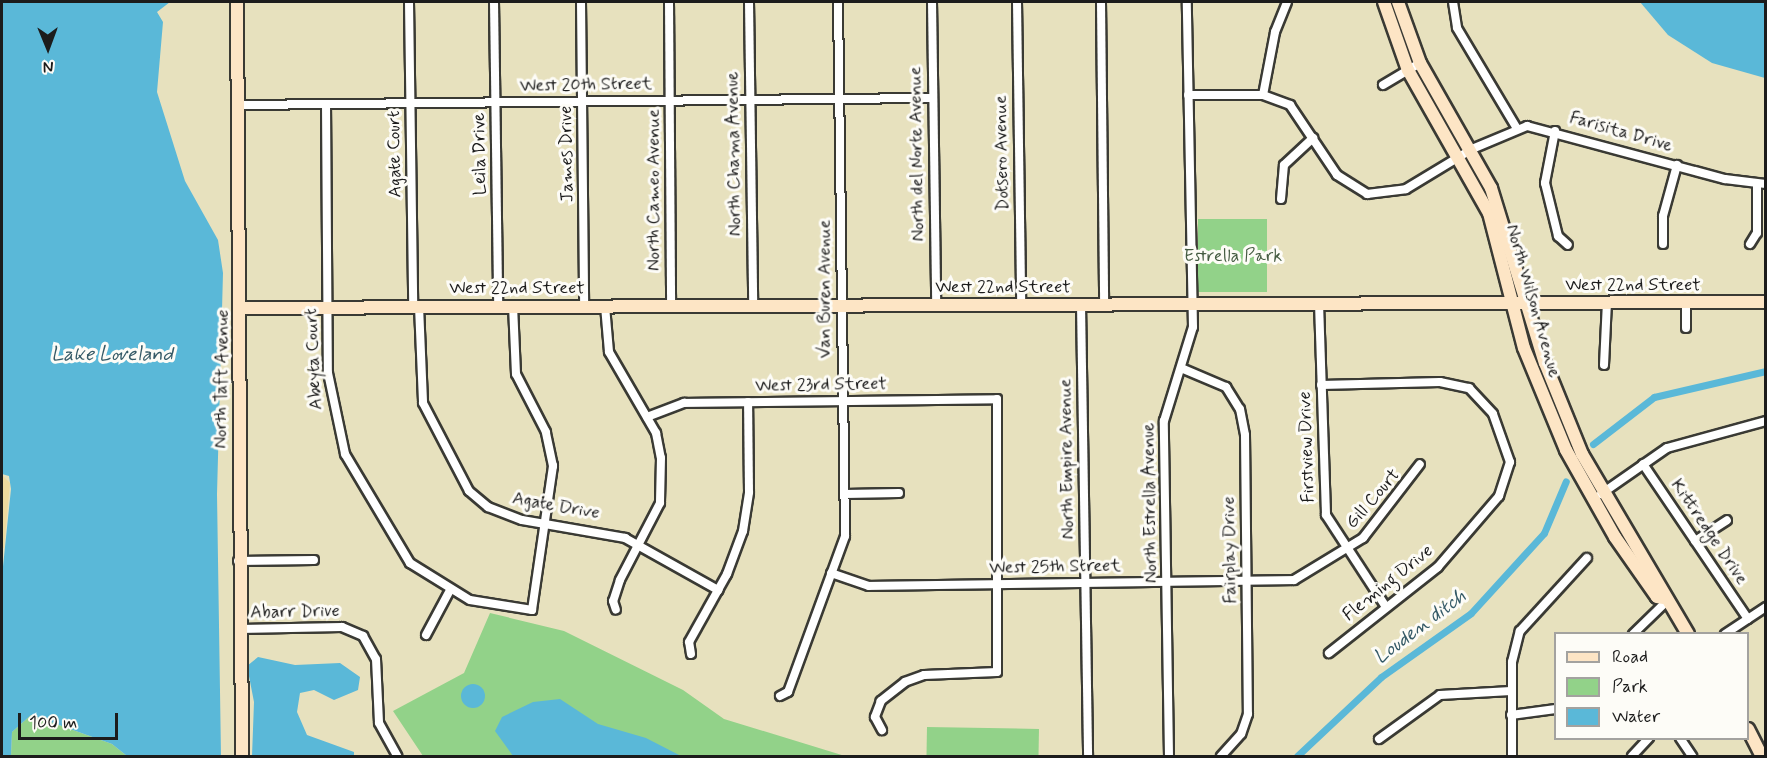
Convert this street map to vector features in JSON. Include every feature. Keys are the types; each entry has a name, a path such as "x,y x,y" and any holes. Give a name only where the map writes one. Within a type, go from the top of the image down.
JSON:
{"main road":[{"name":"North Taft Avenue","path":"237,2 241,308 238,561 242,756"},
{"name":"North Wilson Avenue","path":"1384,2 1408,70 1461,157 1489,213 1519,304 1597,496 1665,590 1665,600 1687,632"},
{"name":"North Wilson Avenue","path":"1398,2 1420,63 1472,149 1502,216 1519,304"},
{"name":"West 22nd Street","path":"241,308 1766,302"},
{"path":"1749,731 1762,756"}],"street":[{"name":"Agate Court","path":"409,2 416,306"},
{"name":"Leila Drive","path":"494,2 498,306"},
{"name":"James Drive","path":"581,2 585,306"},
{"name":"North Cameo Avenue","path":"669,2 672,306"},
{"name":"North Chama Avenue","path":"749,2 753,306"},
{"name":"Van Buren Avenue","path":"780,696 788,692 845,536 838,2"},
{"name":"North del Norte Avenue","path":"932,2 936,305"},
{"name":"Dotsero Avenue","path":"1017,2 1021,305"},
{"path":"1101,2 1104,304"},
{"name":"North Estrella Avenue","path":"1169,756 1164,421 1193,327 1187,2"},
{"path":"1263,95 1275,32 1287,2"},
{"path":"1188,95 1263,95 1290,105 1337,175 1367,194 1406,189 1472,149 1516,127 1457,28 1453,2"},
{"path":"1383,85 1420,63"},
{"name":"West 20th Street","path":"239,105 932,98"},
{"name":"Abeyta Court","path":"326,104 331,401 345,454 404,557 450,590 478,603 535,609 549,525"},
{"name":"Farisita Drive","path":"1516,127 1555,131 1677,165 1761,184"},
{"path":"1555,131 1545,183 1558,236 1568,245"},
{"path":"1281,199 1284,165 1313,138"},
{"path":"1663,244 1663,216 1677,165"},
{"path":"1750,244 1757,233 1761,184"},
{"path":"1604,365 1607,302"},
{"name":"Firstview Drive","path":"1319,303 1326,515 1345,550 1386,607"},
{"path":"1686,303 1686,328"},
{"name":"North Empire Avenue","path":"1081,304 1089,756"},
{"name":"Agate Drive","path":"416,306 420,391 444,451 469,491 488,507 549,525 603,531 639,545 718,590"},
{"path":"513,306 516,374 552,453 549,525"},
{"path":"605,306 609,352 647,417 659,447 661,496 615,595 616,610"},
{"name":"Fairplay Drive","path":"1181,368 1220,383 1242,416 1248,580 1248,714 1242,734 1221,756"},
{"name":"Fleming Drive","path":"1321,385 1459,384 1485,403 1504,440 1509,468 1499,496 1438,567 1329,653"},
{"name":"West 23rd Street","path":"647,417 684,403 997,399 997,584"},
{"path":"692,654 689,642 718,590 746,514 748,402"},
{"path":"1597,496 1643,464 1676,445 1766,421"},
{"name":"Gill Court","path":"1345,550 1367,534 1420,464"},
{"name":"Kittredge Drive","path":"1643,464 1748,619"},
{"path":"845,494 899,493"},
{"path":"1695,541 1727,520"},
{"name":"West 25th Street","path":"831,573 869,586 1086,584 1300,578 1345,550"},
{"path":"1512,756 1511,691 1520,631 1587,558"},
{"path":"238,561 314,560"},
{"path":"882,730 877,726 876,712 886,696 905,682 930,675 995,673 997,584"},
{"path":"426,635 450,590"},
{"path":"1634,632 1665,600"},
{"path":"1727,632 1766,607"},
{"name":"Abarr Drive","path":"240,629 342,627 363,636 376,656 379,723 397,756"},
{"path":"1379,739 1440,695 1511,691"},
{"path":"1511,715 1554,709"},
{"path":"1632,756 1647,740"},
{"path":"1681,740 1692,756"}],"green space":[{"name":"Estrella Park","path":"1198,219 1267,219 1267,292 1198,292"},
{"path":"490,613 564,631 683,690 724,719 845,756 423,756 393,711 464,673"},
{"path":"31,715 112,744 127,756 11,756 12,732"},
{"path":"927,727 1039,729 1039,756 926,756"}],"sand":[{"path":"2,475 10,483 4,548 2,548"}],"water":[{"name":"Lake Loveland","path":"2,2 170,2 157,12 163,22 157,92 185,181 218,240 223,273 217,494 221,756 127,756 112,744 31,715 12,732 11,756 2,756 2,576 11,489 9,476 2,474"},
{"path":"1640,2 1765,2 1765,78 1712,63 1668,35"},
{"path":"258,657 295,665 340,663 360,677 358,690 334,700 314,690 300,693 297,712 307,735 354,752 354,756 252,756 254,702 247,666"},
{"path":"473,684 478,685 484,691 484,701 478,707 473,708 468,707 462,701 461,696 462,691 468,685"},
{"path":"560,699 598,724 646,738 681,756 513,756 495,731 502,717 533,702"}],"waterway":[{"name":"Louden ditch","path":"1593,444 1654,397 1766,371"},
{"name":"Louden ditch","path":"1297,756 1381,677 1471,613 1544,533 1566,481"}]}
